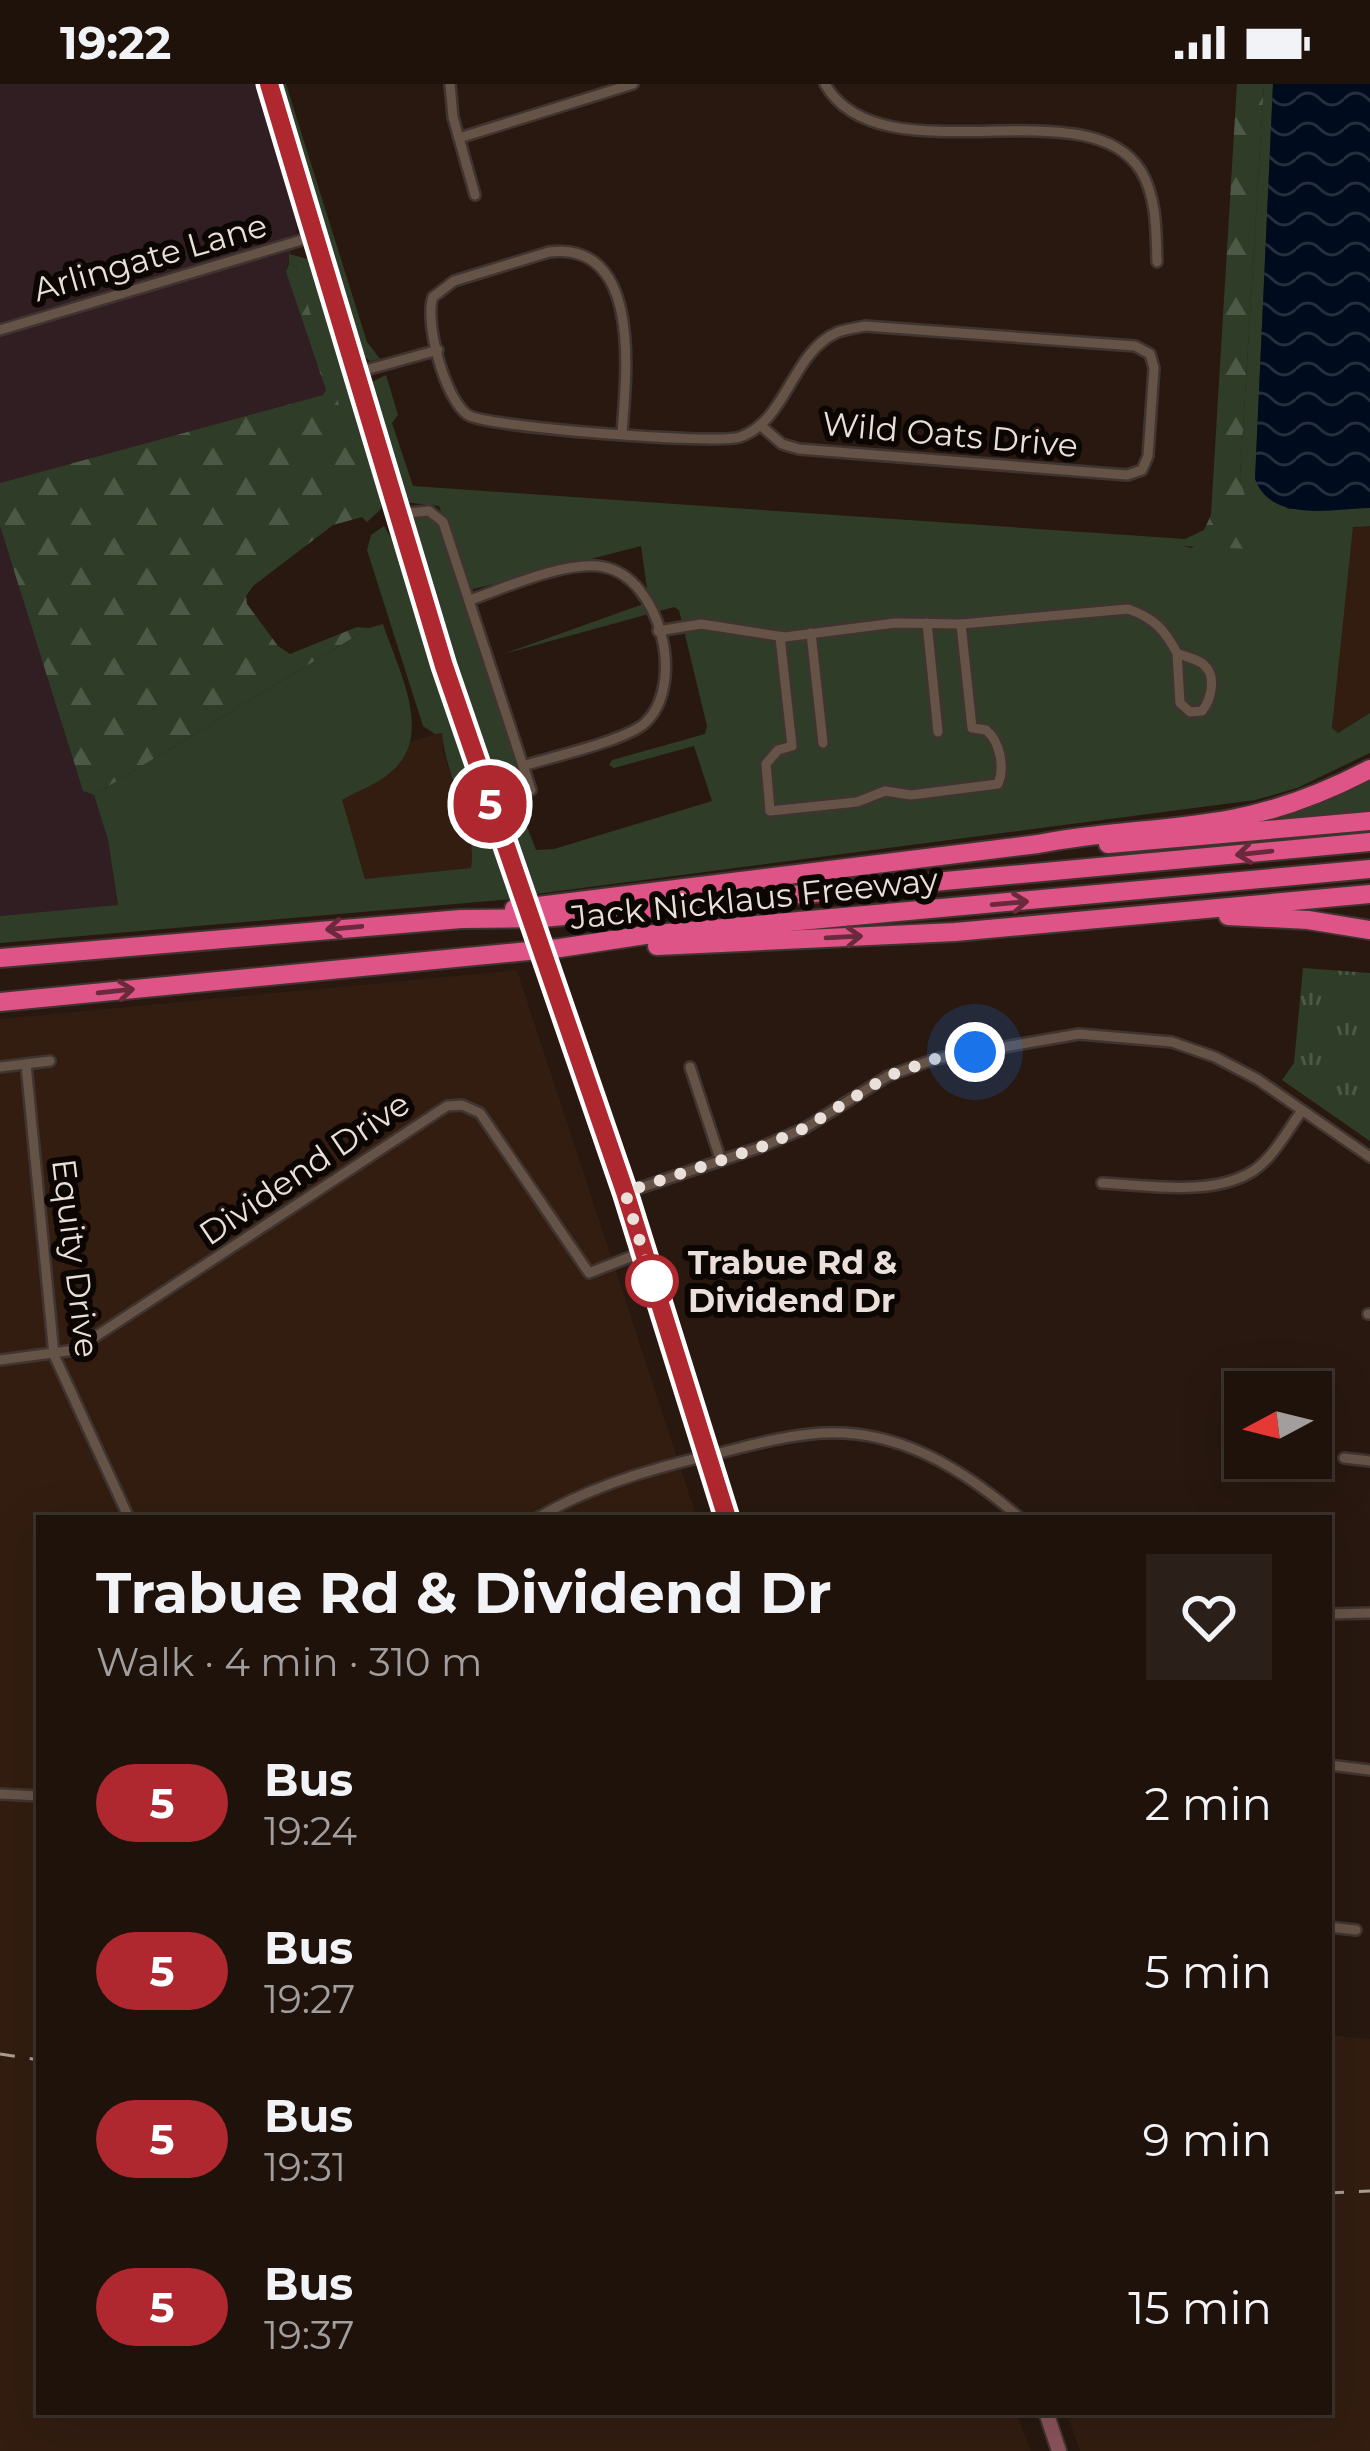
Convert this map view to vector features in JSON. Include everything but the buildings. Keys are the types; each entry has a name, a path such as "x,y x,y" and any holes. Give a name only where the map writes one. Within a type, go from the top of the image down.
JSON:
{"highway":[{"path":"461,919 541,904 1237,818 1292,804 1370,769"},
{"path":"1038,844 1176,840 1370,820"},
{"name":"Jack Nicklaus Freeway","path":"0,958 461,919 542,918 1370,842"},
{"name":"Jack Nicklaus Freeway","path":"0,1002 560,948 644,935 1370,869"},
{"path":"560,948 955,932 1370,894"},
{"path":"1176,911 1308,920 1370,930"}],"main road":[{"path":"269,84 397,514 504,844 625,1192 726,1515"},
{"path":"1047,2415 1059,2451"}],"street":[{"path":"450,84 475,195"},
{"path":"459,138 633,84"},
{"path":"825,84 853,115 881,124 1055,129 1109,140 1136,162 1149,187 1157,262"},
{"name":"Arlingate Lane","path":"0,330 315,236"},
{"path":"622,433 626,329 603,273 582,255 549,252 445,286 434,297 429,315 453,398 472,418 622,433 717,440 740,437 760,425"},
{"name":"Wild Oats Drive","path":"865,326 1135,346 1150,354 1154,368 1148,456 1142,470 1127,475 799,449 782,444 760,425 812,352 836,333 865,326"},
{"path":"355,373 438,350"},
{"path":"397,514 419,509 440,517 531,790"},
{"path":"470,600 573,566 598,565 636,585 658,631 665,682 659,703 645,723 523,766"},
{"path":"658,631 701,624 780,637 895,623 961,624 1128,610 1163,628 1177,653 1180,703 1190,712 1202,711 1211,695 1209,670 1203,662 1177,653"},
{"path":"927,623 938,732"},
{"path":"780,637 792,746 772,754 766,764 770,811 857,802 886,791 911,795 998,784 997,742 986,730 972,728 961,624"},
{"path":"811,633 824,743"},
{"path":"625,1192 805,1128 888,1076 935,1059 1079,1034 1172,1042 1215,1057 1257,1079 1370,1157"},
{"path":"0,1066 50,1061"},
{"name":"Equity Drive","path":"26,1064 54,1354 128,1515"},
{"path":"690,1067 721,1161"},
{"name":"Dividend Drive","path":"0,1360 75,1350 116,1327 447,1106 462,1105 480,1113 589,1273 643,1252"},
{"path":"1102,1184 1190,1186 1230,1181 1265,1160 1301,1112"},
{"path":"543,1515 592,1491 706,1456 812,1433 888,1440 921,1451 966,1474 1016,1515"},
{"path":"1344,1458 1370,1462"},
{"path":"1332,1614 1370,1613"},
{"path":"1332,1765 1370,1770"},
{"path":"0,1794 36,1796"},
{"path":"1332,1927 1356,1930"}],"shaded area":[{"path":"0,84 261,84 299,220 286,272 326,390 323,395 0,483"},
{"path":"0,526 83,791 94,795 108,840 118,906 0,916"},
{"path":"1353,526 1370,526 1370,713 1338,733 1332,729"},
{"path":"442,732 443,751 474,849 471,868 366,880 341,800 391,773 409,742"},
{"path":"517,970 696,1515 36,1515 36,2415 1017,2415 1031,2451 0,2451 0,1019"},
{"path":"1332,2035 1370,2039 1370,2451 1080,2451 1067,2415 1332,2415"}],"green space":[{"path":"276,84 286,84 367,342 380,359 370,361 358,352"},
{"path":"1237,84 1264,84 1240,478 1257,540 1251,549 1181,546 1204,530 1211,515"},
{"path":"1264,84 1273,84 1255,479 1288,509 1370,508 1370,526 1353,527 1332,728 1338,733 1370,713 1370,753 1297,788 1255,800 528,895 410,530 411,521 431,515 437,522 518,769 515,796 536,850 554,849 712,801 694,746 614,768 609,765 612,760 705,734 679,610 674,607 503,654 649,602 641,546 470,590 439,506 403,502 399,495 370,383 386,375 398,415 392,423 413,486 1185,539 1182,546 1192,548 1243,494 1240,478"},
{"path":"289,254 308,259 315,271 382,496 381,509 367,522 362,517 367,511"},
{"path":"289,264 296,267 368,498 367,511 362,517 333,525 253,586 247,604 278,646 290,654 357,627 369,628 94,795 83,791 0,526 0,483 323,395 326,390 286,272"},
{"path":"384,526 398,550 513,899 0,943 0,916 118,905 108,840 94,795 369,628 383,624 404,681 412,721 404,757 391,772 342,800 365,879 471,868 470,836 442,733 423,726 367,550 371,535"},
{"path":"1370,773 1370,813 1256,824 1255,818"},
{"path":"1303,968 1370,973 1370,1141 1282,1080 1294,1063"}],"water":[{"path":"1273,84 1370,84 1370,508 1288,508 1263,493 1255,479"}],"railway":[{"path":"0,2054 36,2060"},
{"path":"1332,2193 1370,2191"}],"bus line":[{"name":"5","path":"269,84 444,666 625,1192 726,1515"}],"place":[{"name":"Trabue Rd & Dividend Dr","path":"652,1281"}],"route":[{"path":"652,1281 625,1192 805,1128 888,1076 935,1059 975,1052"}]}
